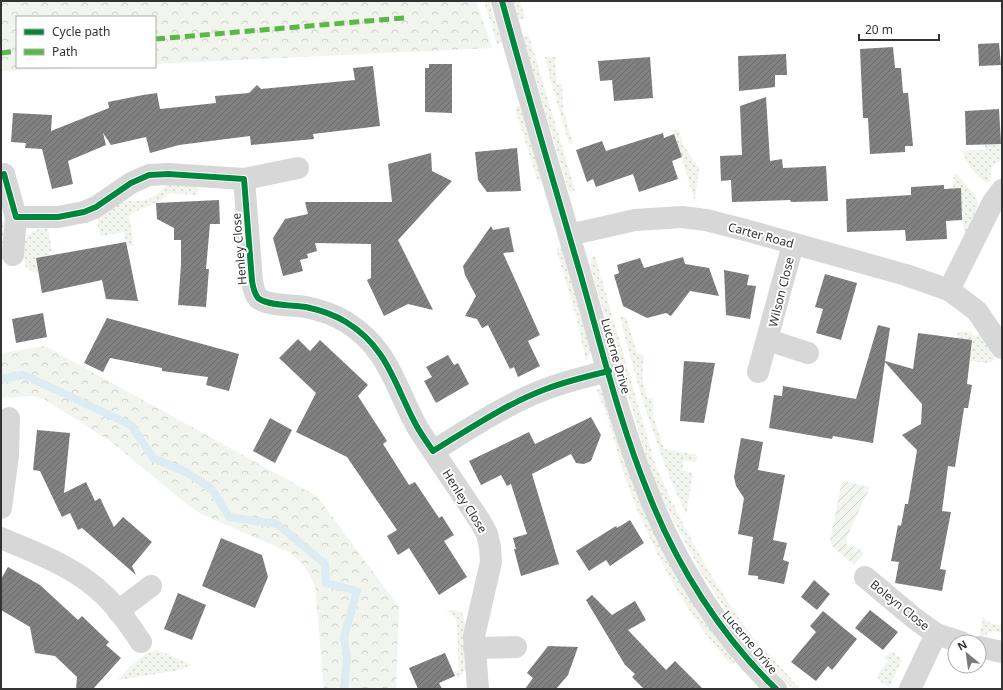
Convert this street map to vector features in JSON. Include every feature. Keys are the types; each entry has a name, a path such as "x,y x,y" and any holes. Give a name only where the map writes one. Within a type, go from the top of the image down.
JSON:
{"street":[{"name":"Lucerne Drive","path":"502,1 636,462 660,522 690,577 715,617 747,659 773,688"},
{"path":"16,217 58,217 84,212 96,207 131,183 149,175 168,174 244,179 298,168"},
{"path":"4,174 16,217 13,255"},
{"name":"Henley Close","path":"244,179 252,281 258,298 265,302 324,311 340,318 368,338 389,366 415,423 480,521 487,534 491,562 476,624 474,648 478,689"},
{"path":"949,290 993,202 1002,190"},
{"name":"Carter Road","path":"569,235 635,220 682,217 706,220 906,275 949,290 977,311 1002,348"},
{"name":"Wilson Close","path":"758,372 768,340 793,244"},
{"name":"Wilson Close","path":"768,340 808,352"},
{"path":"433,451 483,421 532,396 560,385 609,371"},
{"path":"1,508 8,456 9,418"},
{"path":"1,538 60,564 76,573 106,596 141,642"},
{"name":"Boleyn Close","path":"865,577 914,618 936,634 947,638"},
{"path":"118,611 151,586"},
{"name":"Boleyn Close","path":"910,689 936,634"},
{"path":"474,648 516,647"},
{"path":"987,649 1002,652"}],"green space":[{"path":"1,1 476,1 492,48 156,64 156,16 16,16 16,68 80,68 1,71"},
{"path":"484,1 489,1 502,43 497,44"},
{"path":"514,1 520,1 525,18 519,20"},
{"path":"529,36 575,190 569,192 523,37"},
{"path":"545,57 555,57 557,84 562,84 563,109 573,144 569,144"},
{"path":"520,106 542,180 538,182 515,108"},
{"path":"1000,126 1002,126 1002,160 991,167 990,181 987,183 972,169 962,151 985,150 985,144 1001,144"},
{"path":"679,129 683,145 699,168 695,201 673,131"},
{"path":"956,173 971,190 977,201 975,213 965,234 962,220 961,188 953,189 954,175"},
{"path":"167,183 198,184 197,195 170,193 160,201 132,213 129,217 134,245 127,247 124,232 101,236 98,227 98,217 122,200 142,201 148,199 158,193"},
{"path":"1,222 5,222 5,247 3,263 1,262"},
{"path":"48,228 52,251 49,251 49,256 36,258 38,272 35,273 26,267 24,259 25,240 33,232 39,229"},
{"path":"561,246 591,351 586,361 576,316 556,248"},
{"path":"595,256 655,464 677,512 701,558 743,624 759,645 755,649 736,626 701,572 663,500 649,466 591,269 591,257"},
{"path":"620,317 626,317 637,353 644,356 642,377 647,398 653,398 653,416 664,449 697,455 696,462 684,460 682,470 693,473 686,514 656,442 633,367"},
{"path":"970,331 974,336 981,334 995,359 990,363 970,361 972,340 957,338 958,332"},
{"path":"45,346 317,496 399,607 396,689 324,689 315,586 305,567 289,552 201,514 184,502 113,443 44,399 33,396 1,398 1,353"},
{"path":"600,389 605,393 680,583 700,614 735,662 731,665 714,645 683,601 657,554 635,505 622,469 609,422 596,390"},
{"path":"842,481 870,487 847,537 846,545 860,549 864,553 854,565 832,546 830,541"},
{"path":"455,610 461,612 464,617 465,626 467,667 459,678 455,676 453,672 459,670 457,624 453,616 445,611"},
{"path":"983,617 992,624 1002,625 1002,633 993,631 987,634 980,634"},
{"path":"157,650 192,665 180,670 118,680 140,658"},
{"path":"765,650 800,689 793,689 760,655"},
{"path":"891,651 902,659 889,687 880,681 877,676 888,661 884,658"}],"building":[{"path":"999,43 1001,65 979,66 978,44"},
{"path":"893,47 895,68 901,68 903,93 908,93 913,146 905,146 905,152 870,154 868,118 863,118 860,49"},
{"path":"786,54 787,75 775,75 775,87 739,91 738,56"},
{"path":"650,57 653,98 614,101 612,80 600,81 598,61"},
{"path":"429,64 452,64 452,113 425,112 425,68 429,68"},
{"path":"373,66 380,126 313,134 314,139 251,145 250,136 179,145 150,153 146,137 111,145 103,133 106,145 68,161 73,184 52,189 42,149 25,148 26,143 11,142 13,113 52,115 51,131 109,108 108,102 157,93 160,109 216,103 215,96 249,93 257,85 261,89 355,80 353,68"},
{"path":"766,97 770,161 782,159 783,168 826,166 828,201 791,202 790,200 732,202 731,180 721,181 720,156 742,155 740,106"},
{"path":"999,109 1001,144 966,145 965,111"},
{"path":"663,133 664,138 674,134 682,157 672,161 678,179 639,192 633,174 596,187 593,179 587,182 576,150 602,141 606,151"},
{"path":"517,148 521,191 487,192 478,180 475,152"},
{"path":"431,153 432,171 452,181 398,240 433,310 408,304 384,316 367,280 371,278 371,244 315,243 317,251 307,254 308,258 300,260 303,271 283,276 273,238 285,219 308,214 305,202 392,202 388,164"},
{"path":"944,185 944,189 961,188 962,220 946,221 947,239 906,241 905,230 847,232 846,199 911,195 911,187"},
{"path":"219,200 220,224 210,224 206,269 209,269 206,307 178,305 181,240 174,240 174,228 157,219 156,203"},
{"path":"491,226 493,230 509,227 514,252 503,253 540,335 528,341 540,366 518,377 514,367 510,369 488,325 482,328 477,319 465,316 476,296 465,275 463,266"},
{"path":"126,242 138,301 106,299 102,280 42,293 36,258"},
{"path":"683,257 685,264 709,268 719,296 690,291 671,316 666,313 647,318 623,306 614,275 619,273 617,265 640,258 644,268"},
{"path":"724,270 749,275 747,285 756,286 750,319 726,315"},
{"path":"825,274 857,283 841,340 816,333 823,309 815,307"},
{"path":"43,313 47,337 16,343 12,319"},
{"path":"107,318 239,354 229,391 206,385 208,377 162,371 162,368 110,358 103,372 84,363"},
{"path":"878,325 890,328 885,361 913,369 918,333 972,340 967,384 972,385 968,408 964,408 955,467 948,466 942,511 951,512 940,569 946,570 942,591 895,583 899,562 891,561 898,525 901,526 905,504 908,504 917,450 902,435 921,424 922,404 885,362 873,443 833,436 832,439 769,428 774,395 782,396 783,386 856,399"},
{"path":"298,339 310,351 320,340 368,385 358,396 387,441 383,444 409,485 415,482 439,518 442,516 454,535 444,541 467,577 439,595 409,548 398,555 387,536 397,530 347,457 296,432 316,393 279,358"},
{"path":"448,355 454,365 458,363 469,384 436,403 424,381 432,377 426,367"},
{"path":"684,361 715,363 704,423 680,421"},
{"path":"591,417 601,435 591,461 584,464 576,463 571,454 532,474 559,564 521,576 514,549 516,549 513,538 527,534 511,484 507,486 501,475 481,485 469,461 529,432 535,444"},
{"path":"270,418 292,430 275,463 253,451"},
{"path":"37,430 70,433 64,493 86,482 95,501 100,498 114,527 123,517 152,542 132,566 136,575 82,528 78,530 70,513 62,517 40,471 33,470"},
{"path":"741,438 763,442 758,470 785,475 773,540 787,543 783,560 789,562 784,584 758,579 758,576 748,575 753,537 738,534 744,498 736,486 734,477"},
{"path":"630,520 644,543 610,566 606,560 589,571 576,551 616,526 617,528"},
{"path":"221,538 262,555 268,577 255,608 202,586"},
{"path":"8,567 40,585 78,620 82,616 109,642 106,645 121,658 93,689 76,689 77,677 55,656 35,653 30,627 1,610 1,579"},
{"path":"814,580 830,594 817,610 801,597"},
{"path":"178,593 206,605 192,640 164,629"},
{"path":"592,595 612,615 635,601 646,620 628,630 666,670 675,661 703,689 644,689 632,677 635,674 625,665 586,600"},
{"path":"870,610 898,632 883,650 855,628"},
{"path":"823,611 857,639 832,670 828,666 816,681 791,662 816,632 810,626"},
{"path":"548,646 578,647 568,675 556,689 525,689 533,678 527,673"},
{"path":"445,653 455,676 439,683 442,689 418,689 409,668"}],"waterway":[{"path":"1,379 24,375 131,425 153,458 186,472 212,489 229,517 277,524 325,564 326,583 357,591 344,637 347,658 344,689"}],"marked path":[{"path":"156,39 404,18"},
{"path":"1,53 16,51"}],"cycle path":[{"path":"502,1 612,387 629,442 649,495 673,548 702,599 737,646 776,689"},
{"path":"4,174 16,217 58,217 84,212 96,207 131,183 149,175 168,174 244,179 252,281 258,298 262,301 281,305 316,309 341,319 360,332 380,354 388,367 417,427 433,451 488,417 531,395 562,384 609,371"}]}
